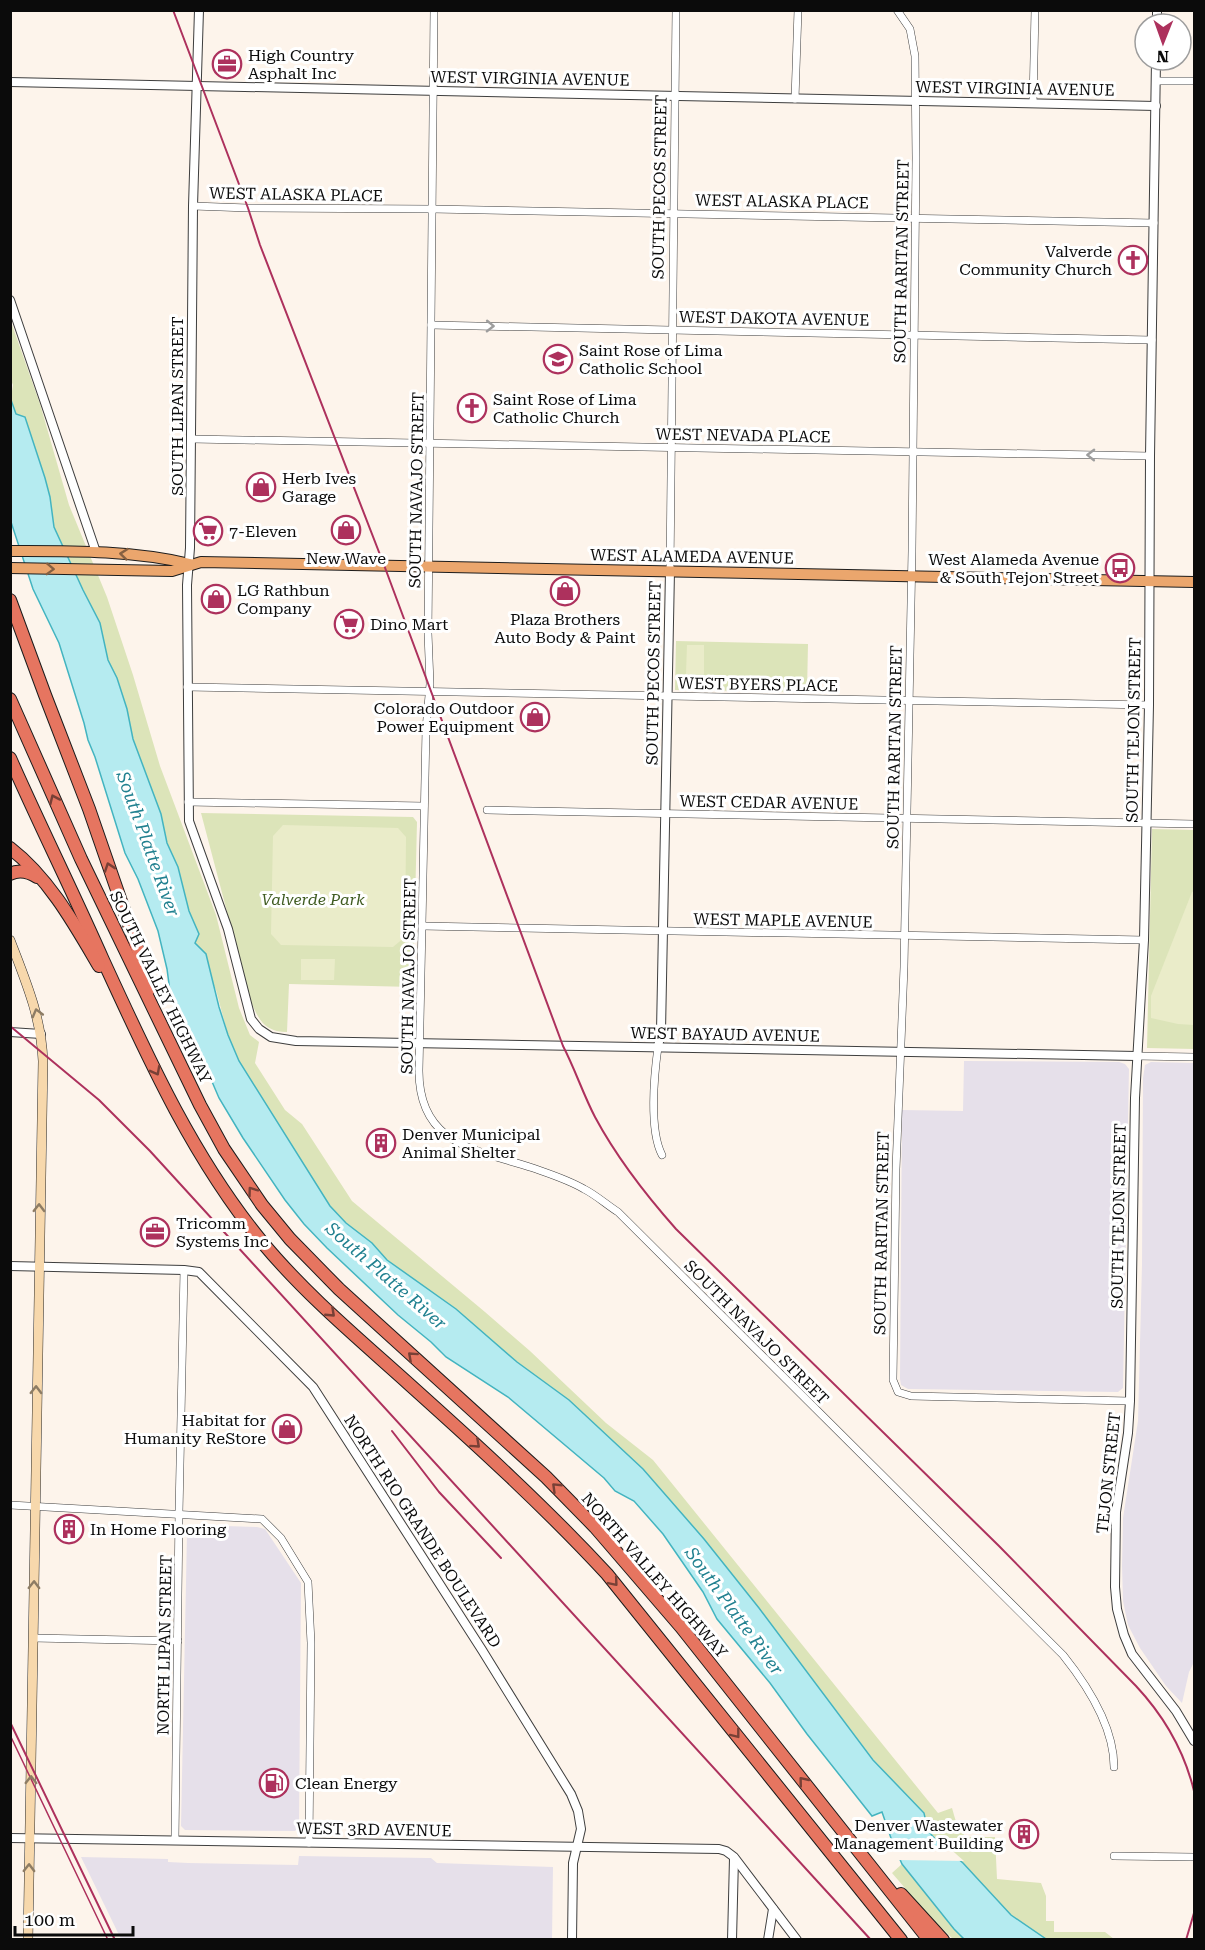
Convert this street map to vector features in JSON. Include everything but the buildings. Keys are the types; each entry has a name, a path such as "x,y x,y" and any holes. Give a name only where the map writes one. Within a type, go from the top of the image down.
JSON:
{"highway":[{"path":"10,600 87,802 178,1060"},
{"path":"10,693 33,752"},
{"name":"SOUTH VALLEY HIGHWAY","path":"10,699 86,869 204,1113 243,1179 280,1227 317,1268"},
{"path":"11,760 130,1019 180,1117 212,1172 253,1231 289,1273 560,1523 640,1614 901,1940"},
{"path":"10,848 27,862 73,923 130,1019"},
{"path":"10,874 28,872 42,881"},
{"name":"NORTH VALLEY HIGHWAY","path":"317,1268 546,1477 595,1527 681,1627 928,1940"},
{"path":"840,1826 943,1940"}],"main road":[{"name":"WEST ALAMEDA AVENUE","path":"10,550 96,552 152,557 190,564"},
{"name":"WEST ALAMEDA AVENUE","path":"13,568 172,571 201,562 1194,582"},
{"path":"10,940 33,1002 41,1034 42,1061 28,1940"}],"street":[{"name":"SOUTH LIPAN STREET","path":"199,10 193,206 190,564 187,585 189,820 228,929 249,1014 258,1029"},
{"name":"SOUTH NAVAJO STREET","path":"434,10 430,691 426,715 424,806 419,1078 422,1098 430,1116 445,1135 471,1149 533,1168 584,1188 618,1212 1063,1655 1080,1676 1103,1721 1114,1754 1114,1767"},
{"name":"SOUTH PECOS STREET","path":"662,1155 657,1145 654,1128 655,1067 660,1031 666,814 676,10"},
{"path":"795,99 798,10"},
{"name":"SOUTH RARITAN STREET","path":"897,10 910,29 913,43 916,101 916,217 904,936 899,1052 892,1375 898,1392 918,1397 1130,1401"},
{"path":"1034,103 1035,10"},
{"name":"SOUTH TEJON STREET","path":"1130,1401 1137,1056 1144,940 1149,705 1156,72"},
{"path":"1156,81 1194,81"},
{"name":"WEST VIRGINIA AVENUE","path":"10,82 1156,106"},
{"name":"WEST ALASKA PLACE","path":"193,206 1154,223"},
{"path":"10,300 96,552"},
{"name":"WEST DAKOTA AVENUE","path":"431,325 1152,339"},
{"name":"WEST NEVADA PLACE","path":"192,439 1150,456"},
{"name":"WEST BYERS PLACE","path":"187,687 1149,705"},
{"path":"188,802 424,806"},
{"name":"WEST CEDAR AVENUE","path":"487,810 1194,824"},
{"name":"WEST MAPLE AVENUE","path":"422,926 1144,940"},
{"name":"WEST BAYAUD AVENUE","path":"258,1029 271,1037 283,1040 1194,1057"},
{"path":"10,1032 41,1034"},
{"path":"10,1266 184,1270"},
{"name":"NORTH LIPAN STREET","path":"175,1840 178,1513 184,1270"},
{"name":"NORTH RIO GRANDE BOULEVARD","path":"184,1270 199,1272 313,1388 567,1786 575,1802 581,1835 573,1863 572,1940"},
{"name":"TEJON STREET","path":"1130,1401 1128,1433 1116,1512 1117,1609 1132,1654 1176,1711 1194,1741"},
{"path":"10,1505 262,1519 281,1538 308,1582 311,1642 309,1843"},
{"path":"33,1638 178,1641"},
{"name":"WEST 3RD AVENUE","path":"10,1838 719,1849 734,1857"},
{"path":"1114,1856 1194,1857"},
{"path":"734,1857 797,1940"},
{"path":"732,1940 734,1857"},
{"path":"768,1940 773,1909"}],"shaded area":[{"path":"964,1061 1119,1062 1125,1064 1129,1069 1123,1388 1118,1392 908,1389 901,1385 902,1110 963,1111"},
{"path":"1151,1062 1194,1063 1194,1662 1189,1672 1182,1703 1166,1686 1140,1648 1128,1625 1123,1601 1123,1518 1138,1421 1143,1078 1145,1065"},
{"path":"190,1526 265,1529 301,1583 299,1826 295,1831 185,1830 181,1826 187,1534"},
{"path":"299,1856 431,1858 437,1863 553,1867 552,1939 121,1939 81,1857 168,1859 168,1862 188,1863 298,1865"}],"green space":[{"path":"10,319 40,404 69,505 107,597 160,766 216,915 239,1008 250,1035 259,1042 255,1063 285,1110 302,1124 352,1201 530,1351 606,1423 653,1460 938,1813 952,1808 958,1827 966,1837 995,1837 997,1879 1041,1883 1046,1896 1046,1921 1054,1921 1054,1932 1105,1932 1114,1939 1046,1939 1011,1915 928,1831 924,1813 873,1759 759,1608 704,1539 643,1469 569,1400 517,1362 456,1309 387,1260 372,1243 346,1223 330,1206 239,1061 228,1035 216,990 194,943 199,934 189,911 178,867 167,843 161,814 133,739 127,709 117,678 108,660 100,623 54,527 45,478 25,417 16,414 11,397 13,385 10,378"},
{"path":"676,641 808,644 807,692 675,690"},
{"path":"687,645 704,645 704,674 686,674"},
{"name":"Valverde Park","path":"201,813 413,817 417,822 413,987 289,984 287,1032 267,1027 259,1018 250,999"},
{"path":"283,825 398,828 406,837 405,937 393,947 281,945 271,934 273,836"},
{"path":"1152,829 1194,830 1194,1049 1147,1048"},
{"path":"1194,891 1194,1025 1151,1018 1151,996"},
{"path":"301,959 335,959 334,980 301,980"},
{"path":"902,1864 964,1939 953,1939 931,1918 892,1873"}],"water":[{"name":"South Platte River","path":"10,397 16,414 25,417 45,478 54,527 100,623 108,660 117,678 127,709 133,739 161,814 167,843 178,867 189,911 199,934 195,943 206,954 228,1035 239,1061 330,1206 346,1223 372,1243 387,1260 456,1309 517,1362 569,1400 643,1469 704,1539 759,1608 873,1760 924,1813 928,1831 963,1863 1011,1915 1046,1939 964,1939 902,1864 882,1812 872,1816 770,1683 717,1619 703,1592 663,1534 634,1501 615,1491 604,1478 508,1397 446,1357 398,1315 304,1224 243,1138 219,1098 171,999 158,931 138,879 125,853 59,643 33,589 11,522"}],"pier":[{"path":"891,1845 947,1846 964,1861 897,1860"}],"tram line":[{"path":"10,1735 108,1940"}],"railway":[{"path":"173,10 260,245 384,565 563,1046 604,1132 632,1175 676,1229 999,1546 1136,1686 1172,1734 1185,1762 1194,1791"},
{"path":"10,1026 99,1100 150,1151 871,1940"},
{"path":"392,1431 439,1492 501,1558"},
{"path":"10,1722 115,1940"},
{"path":"1186,1940 1194,1913"}],"place":[{"name":"High Country Asphalt Inc","path":"227,64"},
{"name":"Valverde Community Church","path":"1133,260"},
{"name":"Saint Rose of Lima Catholic School","path":"558,359"},
{"name":"Saint Rose of Lima Catholic Church","path":"472,408"},
{"name":"Herb Ives Garage","path":"261,487"},
{"name":"New Wave","path":"346,530"},
{"name":"7-Eleven","path":"208,531"},
{"name":"West Alameda Avenue & South Tejon Street","path":"1120,568"},
{"name":"Plaza Brothers Auto Body & Paint","path":"565,591"},
{"name":"LG Rathbun Company","path":"216,599"},
{"name":"Dino Mart","path":"349,624"},
{"name":"Colorado Outdoor Power Equipment","path":"535,717"},
{"name":"Denver Municipal Animal Shelter","path":"381,1143"},
{"name":"Tricomm Systems Inc","path":"155,1232"},
{"name":"Habitat for Humanity ReStore","path":"287,1429"},
{"name":"In Home Flooring","path":"69,1529"},
{"name":"Clean Energy","path":"274,1783"},
{"name":"Denver Wastewater Management Building","path":"1024,1834"}]}
